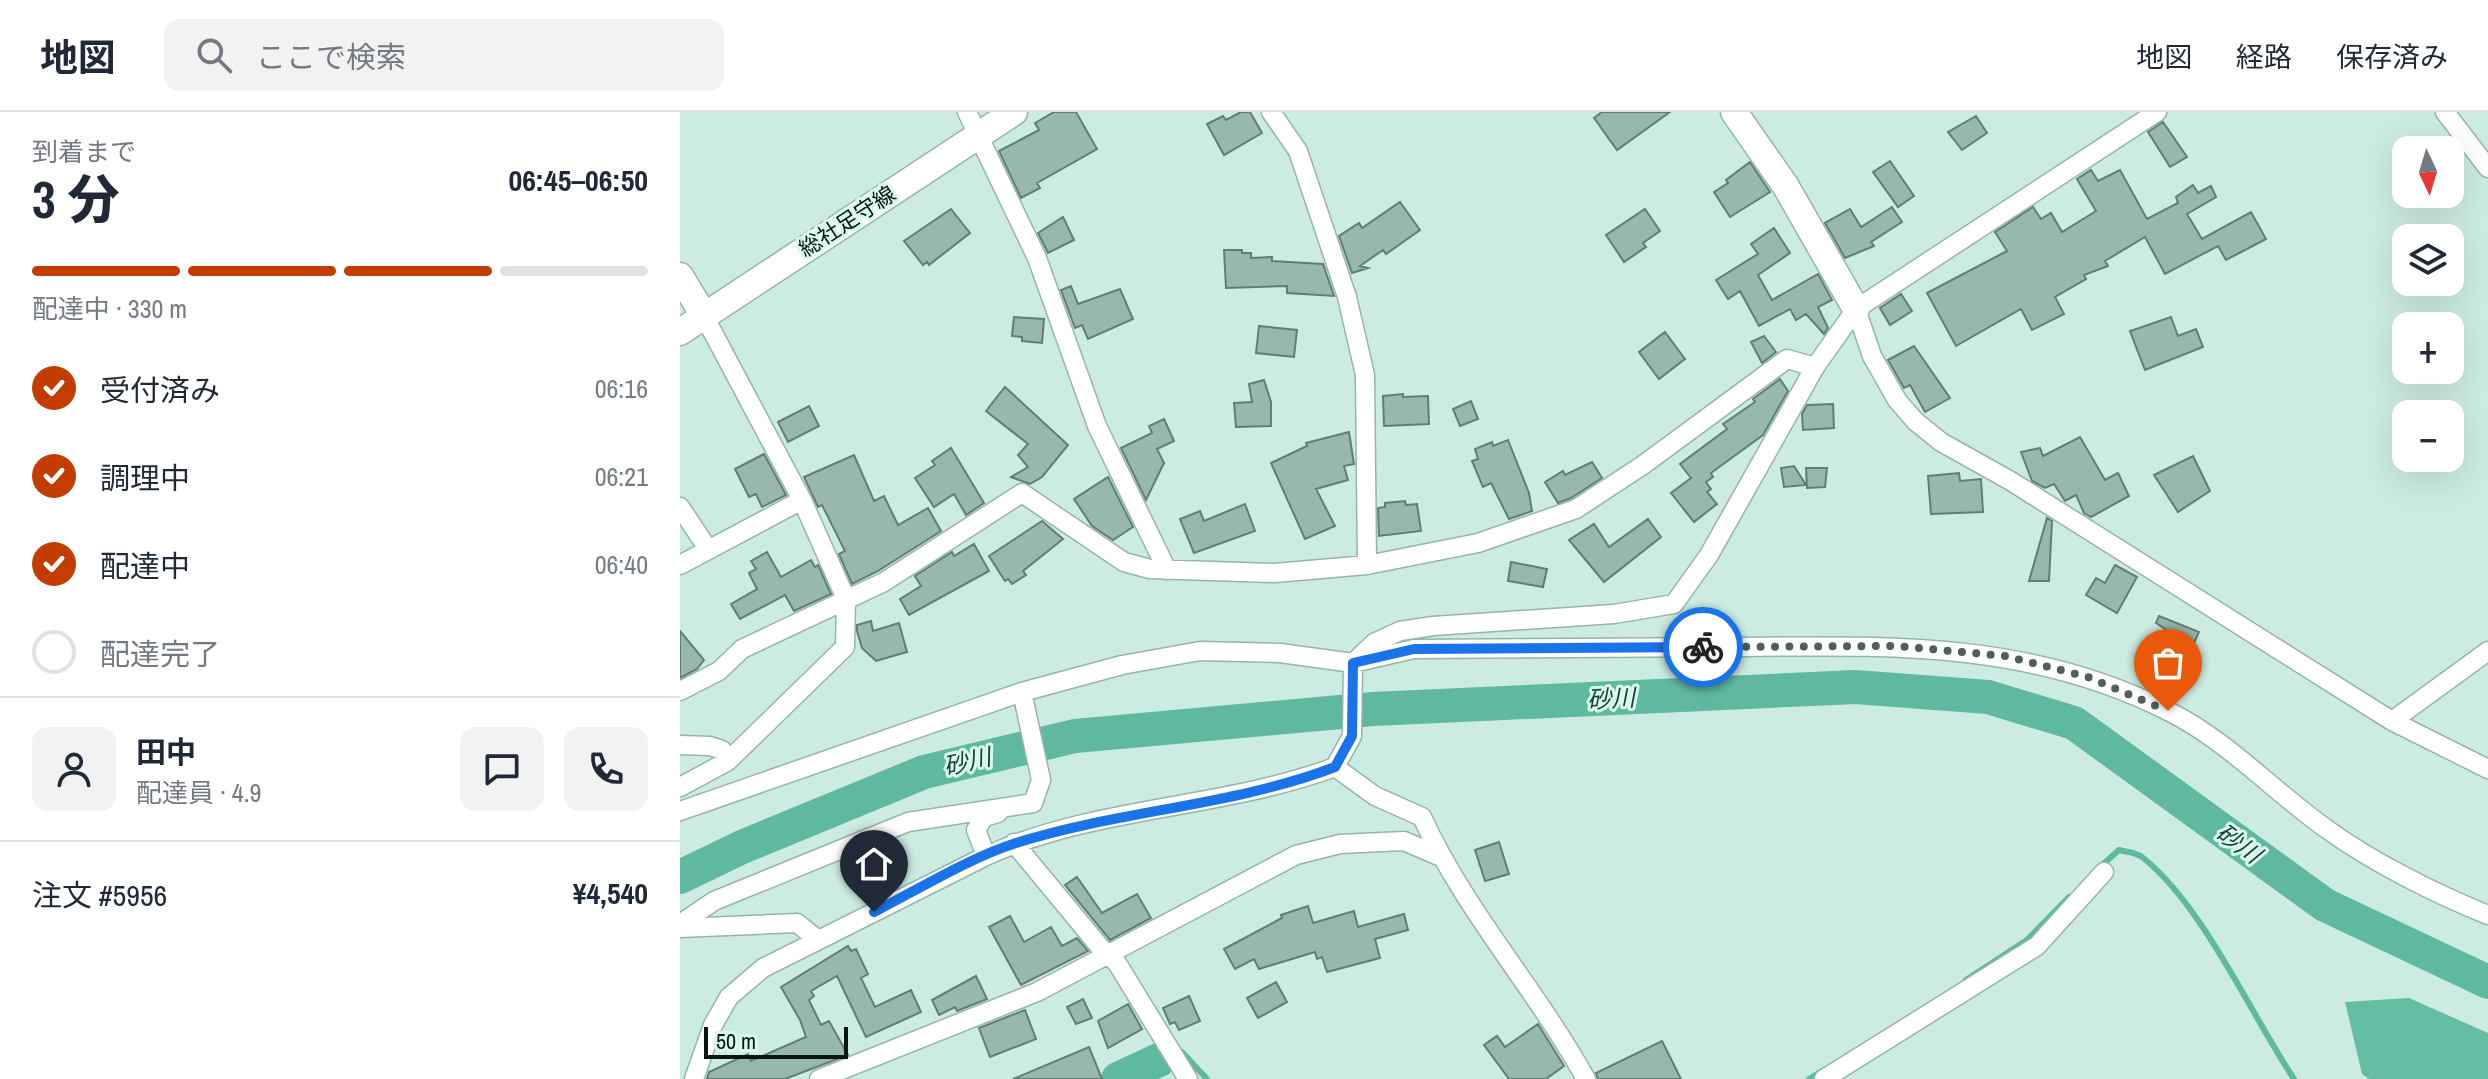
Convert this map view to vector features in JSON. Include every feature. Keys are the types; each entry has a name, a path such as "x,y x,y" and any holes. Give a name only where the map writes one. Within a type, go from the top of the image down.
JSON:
{"main road":[{"name":"総社足守線","path":"680,332 973,124 1014,112"},
{"path":"1734,112 1785,185 1856,309"},
{"path":"680,276 703,314"}],"street":[{"path":"1271,112 1298,151 1347,297 1365,375 1367,565"},
{"path":"694,1079 713,1025 729,997 763,968 986,856 1014,843 1125,814 1288,785 1335,767 1352,736 1352,671 1374,643 1400,631 1433,626 1614,614 1674,604 1709,555 1815,367 1856,309 2157,112"},
{"path":"2445,112 2488,168"},
{"path":"973,124 1037,258 1097,426 1167,570"},
{"path":"1856,309 1872,356 1897,400 1915,421 1941,442 2009,480 2392,721 2488,769"},
{"path":"680,787 728,761 845,647 846,599 802,500 703,314"},
{"path":"680,691 719,671 742,649 884,582 1022,493 1124,562 1167,570 1275,573 1367,565 1478,543 1576,509 1787,359 1815,367"},
{"path":"680,565 802,500"},
{"path":"680,507 708,549"},
{"path":"680,811 1022,692 1122,665 1200,651 1280,653 1352,671 1414,649 1897,646 2005,656 2088,677 2168,711 2199,729 2329,832 2442,896 2488,915"},
{"path":"2392,721 2488,651"},
{"path":"1022,692 1041,780 1033,803"},
{"path":"680,745 710,746 722,750 728,761"},
{"path":"1335,767 1375,796 1422,817 1441,857 1566,1043 1586,1079"},
{"path":"986,856 976,830 984,817 1033,803"},
{"path":"680,926 714,901 908,822 1033,803"},
{"path":"819,1079 1037,992 1296,855 1340,844 1404,841 1441,857"},
{"path":"1014,843 1117,963 1188,1079"},
{"path":"1824,1079 2037,946 2104,872"},
{"path":"680,926 797,923 818,940"}],"green space":[{"path":"2409,998 2488,1033 2488,1079 2369,1079 2362,1074 2345,1002"}],"building":[{"path":"1054,112 1076,112 1097,149 1037,183 1040,188 1021,198 999,151 1039,130 1035,123"},
{"path":"1241,112 1250,112 1262,133 1224,155 1207,124 1223,116 1226,120"},
{"path":"1602,112 1670,112 1617,150 1594,118"},
{"path":"1976,116 1987,133 1962,150 1948,132"},
{"path":"2163,122 2187,157 2170,167 2148,132"},
{"path":"1890,161 1914,196 1898,207 1873,172"},
{"path":"1750,162 1770,192 1730,217 1714,192"},
{"path":"2091,170 2098,181 2120,170 2147,219 2178,203 2176,197 2193,185 2198,193 2211,186 2216,197 2187,214 2202,239 2251,212 2266,239 2226,260 2218,246 2165,274 2145,237 2105,261 2108,266 2084,275 2086,279 2055,297 2064,314 2032,330 2021,309 1956,346 1927,293 2007,251 1995,232 2033,207 2041,219 2051,213 2062,232 2096,211 2077,179"},
{"path":"1400,202 1420,230 1386,254 1383,250 1360,266 1368,268 1352,273 1339,236 1359,223 1362,228"},
{"path":"1892,207 1902,222 1871,242 1874,246 1845,258 1825,223 1850,209 1861,227"},
{"path":"951,209 970,233 929,265 927,262 923,265 904,241"},
{"path":"1645,209 1660,231 1643,243 1646,247 1624,262 1606,235"},
{"path":"1063,217 1074,240 1048,253 1038,233"},
{"path":"1774,228 1790,253 1758,275 1772,300 1818,274 1832,300 1818,307 1828,328 1824,334 1806,314 1796,320 1790,309 1759,326 1740,291 1728,299 1716,280 1758,254 1751,244"},
{"path":"1224,250 1242,250 1242,253 1251,253 1251,258 1272,257 1272,261 1323,264 1334,296 1287,293 1287,286 1226,288"},
{"path":"1071,286 1078,304 1120,289 1133,319 1088,339 1082,325 1075,328 1061,290"},
{"path":"1901,294 1912,311 1890,325 1880,308"},
{"path":"1014,317 1044,319 1042,343 1022,341 1022,337 1012,336"},
{"path":"2171,317 2178,336 2196,329 2203,347 2145,370 2130,331"},
{"path":"1259,326 1297,330 1294,357 1256,353"},
{"path":"1665,332 1685,359 1659,379 1639,352"},
{"path":"1764,336 1776,352 1762,363 1751,342"},
{"path":"1914,346 1950,398 1925,412 1910,385 1904,388 1888,360"},
{"path":"1780,379 1788,391 1763,435 1711,473 1713,477 1706,482 1711,489 1707,492 1717,504 1694,522 1671,493 1691,478 1680,464 1727,429 1723,424 1755,402 1753,399"},
{"path":"1264,380 1271,402 1271,426 1236,427 1234,403 1252,402 1249,384"},
{"path":"1005,387 1068,445 1042,477 1030,484 1011,477 1028,467 1018,455 1028,444 986,411"},
{"path":"1403,394 1403,397 1428,396 1429,424 1384,426 1383,396"},
{"path":"1471,401 1478,419 1460,426 1453,409"},
{"path":"1833,404 1834,428 1803,430 1802,414 1807,405"},
{"path":"809,406 819,426 788,442 778,422"},
{"path":"1164,419 1174,441 1157,449 1164,463 1146,500 1121,448 1152,433 1149,426"},
{"path":"1349,432 1354,464 1344,466 1348,480 1316,489 1335,526 1305,539 1271,463 1307,446 1306,443"},
{"path":"2080,437 2105,480 2118,473 2129,496 2091,517 2084,513 2076,495 2065,501 2054,484 2045,488 2032,481 2021,452 2040,448 2043,456"},
{"path":"1508,440 1529,493 1532,511 1509,519 1491,483 1483,487 1472,461 1478,459 1475,449"},
{"path":"951,448 984,503 966,515 954,494 934,507 915,478 935,465 932,461"},
{"path":"764,454 786,495 762,507 756,494 749,497 735,469"},
{"path":"854,455 874,501 884,496 898,525 928,508 941,531 852,584 839,554 845,551 804,477"},
{"path":"2193,456 2210,491 2178,512 2154,475"},
{"path":"1592,462 1602,478 1558,503 1545,482 1563,471 1565,475"},
{"path":"1794,466 1806,485 1784,487 1781,468"},
{"path":"1806,468 1827,468 1825,487 1807,488"},
{"path":"1959,473 1960,481 1981,479 1983,512 1931,514 1928,476"},
{"path":"1108,477 1133,527 1113,540 1092,526 1074,499"},
{"path":"1405,501 1406,505 1417,504 1421,531 1379,536 1378,508 1385,507 1385,503"},
{"path":"1245,504 1255,531 1194,553 1180,519 1200,511 1204,521"},
{"path":"2047,518 2052,521 2049,581 2029,581"},
{"path":"1648,519 1661,537 1604,582 1569,540 1594,524 1609,547"},
{"path":"1042,521 1063,539 1023,571 1026,575 1012,584 1008,579 1005,581 989,556"},
{"path":"974,544 989,571 909,615 900,599 921,586 915,576 952,552 954,556"},
{"path":"767,552 781,577 811,560 815,567 818,565 831,594 794,611 785,595 740,619 731,604 757,589 749,573 756,569 751,561"},
{"path":"1511,562 1547,569 1543,587 1508,581"},
{"path":"2115,565 2137,577 2117,613 2086,595 2096,578 2105,583"},
{"path":"2159,616 2199,632 2192,647 2156,623"},
{"path":"871,621 873,631 899,623 907,652 876,661 862,648 857,631 857,625"},
{"path":"680,631 704,660 697,669 680,678"},
{"path":"1499,842 1509,874 1485,881 1475,850"},
{"path":"1077,877 1102,913 1137,894 1151,918 1110,940 1065,885"},
{"path":"1308,906 1313,923 1354,911 1358,927 1404,914 1408,930 1375,939 1380,958 1327,972 1322,957 1317,959 1315,952 1259,969 1254,959 1235,969 1224,949 1282,918 1281,915"},
{"path":"1010,916 1024,942 1051,927 1062,946 1077,938 1088,951 1021,985 989,927"},
{"path":"848,946 851,951 856,949 868,974 861,978 875,1007 911,990 921,1012 866,1037 837,976 811,991 814,996 809,1000 821,1025 829,1021 848,1055 785,1079 707,1079 709,1072 748,1054 751,1061 806,1037 781,987"},
{"path":"976,976 987,999 957,1011 955,1007 939,1015 932,1000"},
{"path":"1276,982 1287,1002 1258,1018 1247,998"},
{"path":"1189,996 1200,1021 1179,1030 1175,1022 1170,1024 1163,1008"},
{"path":"1083,999 1092,1018 1076,1024 1067,1007"},
{"path":"1128,1004 1142,1029 1108,1048 1098,1021"},
{"path":"1025,1010 1036,1039 990,1057 979,1028"},
{"path":"1538,1024 1564,1066 1546,1079 1509,1079 1484,1045 1497,1036 1505,1047"},
{"path":"1662,1041 1681,1079 1598,1079 1596,1073"},
{"path":"1089,1047 1102,1079 1013,1079"}],"waterway":[{"name":"砂川","path":"680,877 742,847 924,772 1075,736 1373,709 1855,687 1988,697 2074,723 2325,905 2488,982"},
{"path":"2100,867 2119,850 2140,855 2164,878 2205,931 2294,1079"},
{"path":"1966,980 2027,940 2069,897"},
{"path":"1159,1060 1182,1052 1207,1079"},
{"path":"1118,1079 1159,1060"},
{"path":"1809,1079 1822,1071"}],"way so far":[{"path":"1703,647 1897,646 2005,656 2088,677 2168,711"}],"route":[{"path":"874,912 1014,843 1125,814 1288,785 1335,767 1352,736 1353,663 1414,649 1703,647"}]}
